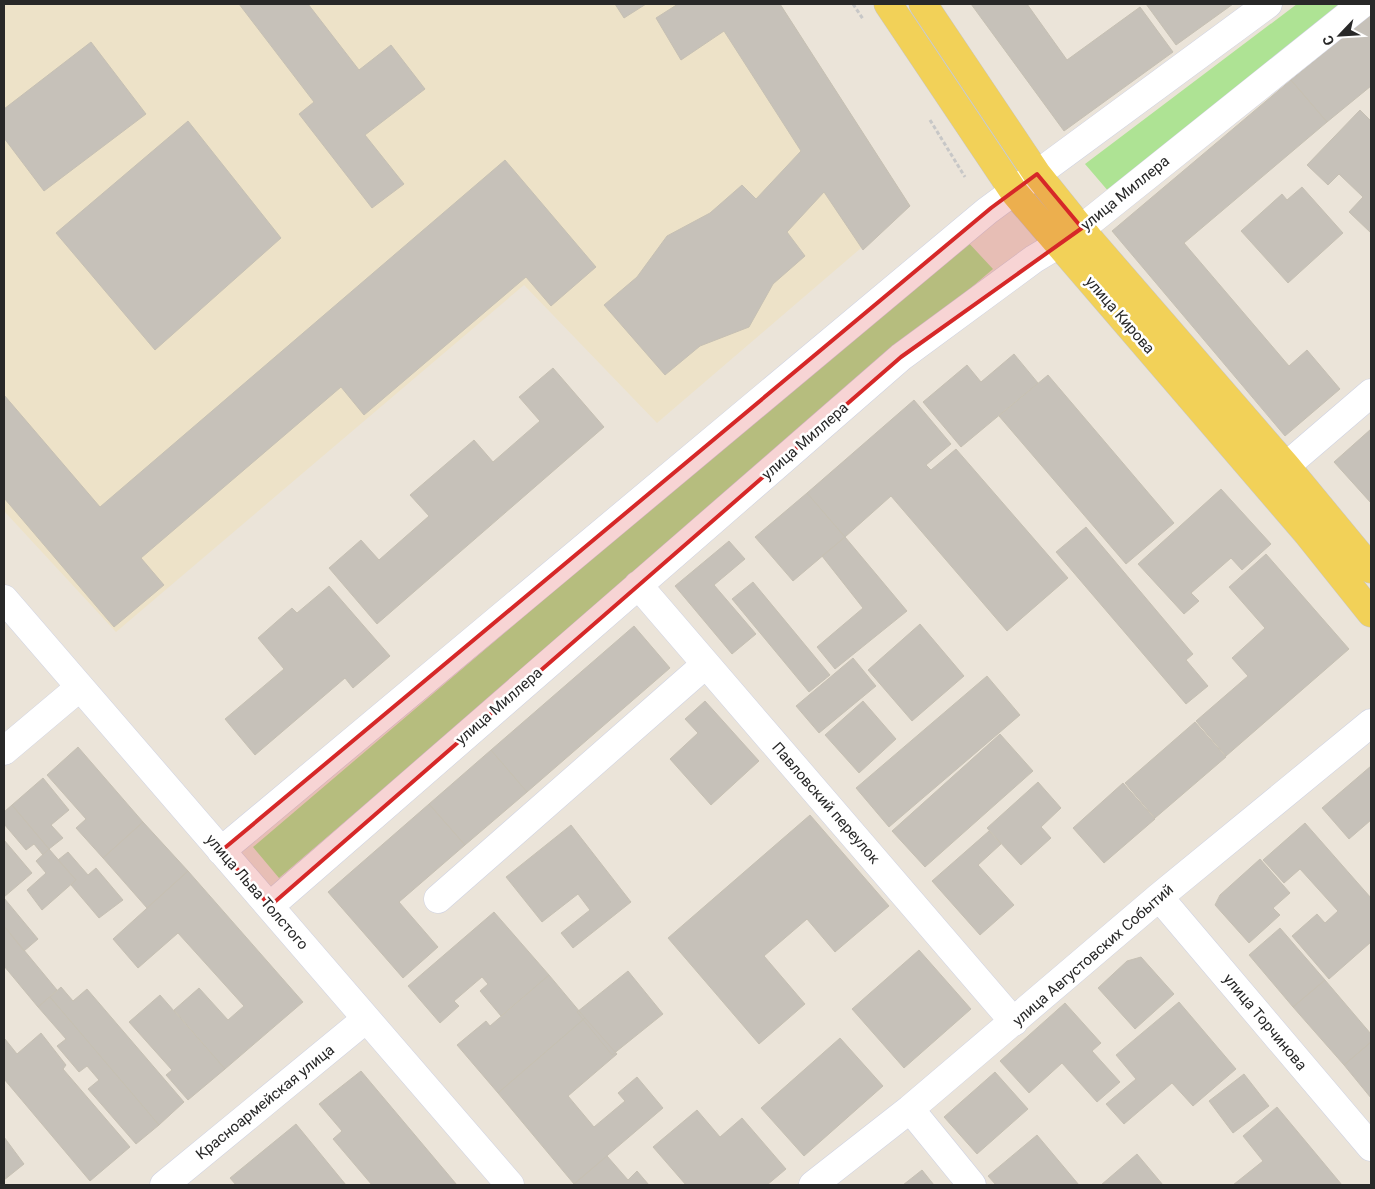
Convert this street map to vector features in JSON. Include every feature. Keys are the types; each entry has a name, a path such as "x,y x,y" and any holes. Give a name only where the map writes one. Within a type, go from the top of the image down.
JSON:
{"main road":[{"name":"улица Кирова","path":"888,4 1014,192 1307,533 1371,613"},
{"name":"улица Кирова","path":"923,4 1037,174 1090,240 1286,466 1371,570"}],"street":[{"path":"221,851 986,211 1268,4"},
{"name":"улица Миллера","path":"270,906 901,358 1034,259 1082,228 1362,4"},
{"path":"1286,466 1371,393"},
{"name":"Павловский переулок","path":"638,585 1014,1022"},
{"name":"улица Льва Толстого","path":"4,599 510,1185"},
{"path":"438,899 706,664"},
{"path":"4,751 80,687"},
{"name":"улица Августовских Событий","path":"813,1185 910,1109 1159,897 1371,723"},
{"name":"улица Торчинова","path":"1159,897 1371,1147"},
{"name":"Красноармейская улица","path":"164,1185 366,1019"},
{"path":"910,1109 972,1185"}],"highlighted area":[{"path":"1037,174 1082,228 901,357 270,906 221,851 991,208"}],"shaded area":[{"path":"4,4 780,4 910,206 657,423 524,285 116,632 4,511"}],"green space":[{"path":"1297,4 1341,4 1109,192 1085,164"},
{"path":"966,240 993,269 279,878 253,847"}],"building":[{"path":"239,4 308,4 359,70 391,45 425,89 365,135 404,184 372,208 299,114 314,102"},
{"path":"615,4 646,4 624,18"},
{"path":"678,4 780,4 910,206 863,250 824,192 787,232 805,256 773,284 749,327 700,346 665,375 604,305 637,277 667,236 710,213 742,185 756,199 801,151 724,31 681,60 656,18"},
{"path":"971,4 1027,4 1067,60 1140,7 1173,52 1064,131"},
{"path":"1146,4 1233,4 1176,45"},
{"path":"1371,15 1371,86 1327,122 1291,80"},
{"path":"91,42 146,114 44,191 4,138 4,109"},
{"path":"1291,80 1327,122 1184,243 1289,366 1307,350 1340,389 1285,436 1112,231"},
{"path":"1360,110 1371,121 1371,233 1349,212 1363,197 1339,174 1328,185 1307,165"},
{"path":"188,121 281,238 155,350 56,233"},
{"path":"505,160 596,267 551,306 526,277 364,415 341,387 141,558 164,585 114,627 4,498 4,395 100,507"},
{"path":"1302,187 1343,233 1288,283 1241,231 1282,194 1287,200"},
{"path":"1014,354 1038,383 961,447 923,402 967,365 981,382"},
{"path":"553,368 604,427 377,624 329,568 361,540 379,560 429,516 410,495 474,440 493,462 540,421 519,397"},
{"path":"1048,375 1174,523 1126,564 999,416"},
{"path":"914,400 951,444 926,465 931,470 956,449 1068,578 1007,631 891,496 845,537 807,493"},
{"path":"1371,429 1371,503 1334,462"},
{"path":"1221,489 1271,544 1242,570 1231,558 1191,593 1199,601 1184,614 1138,564"},
{"path":"807,493 845,537 793,581 755,537"},
{"path":"1086,527 1193,654 1186,660 1208,686 1186,704 1056,552"},
{"path":"845,537 907,611 835,669 817,647 863,608 822,556"},
{"path":"729,541 745,559 714,585 756,634 732,654 675,586"},
{"path":"1266,554 1349,649 1226,756 1196,721 1248,676 1232,658 1265,628 1229,587"},
{"path":"753,582 830,675 809,692 732,599"},
{"path":"329,586 390,656 353,688 345,678 255,755 225,719 284,669 258,638 292,608 297,613"},
{"path":"920,624 964,676 912,721 868,670"},
{"path":"634,626 670,668 527,792 491,750"},
{"path":"853,658 876,686 819,733 796,706"},
{"path":"987,676 1020,715 889,827 856,788"},
{"path":"705,701 759,761 711,805 670,759 698,733 685,719"},
{"path":"863,701 896,739 859,773 825,735"},
{"path":"1195,722 1226,757 1155,818 1125,783"},
{"path":"1000,734 1033,771 925,867 892,831"},
{"path":"78,747 143,822 103,858 76,828 86,819 47,775"},
{"path":"491,750 527,792 465,845 429,804"},
{"path":"1371,766 1371,820 1349,839 1322,808"},
{"path":"43,778 69,810 51,825 63,838 49,849 12,805"},
{"path":"1038,782 1061,808 1041,827 1051,838 1021,865 987,828"},
{"path":"1123,783 1155,819 1104,863 1073,828"},
{"path":"429,804 465,845 399,902 438,947 403,978 328,892"},
{"path":"12,805 49,849 43,855 34,844 26,850 4,824 4,812"},
{"path":"810,815 889,906 835,952 807,919 764,956 805,1004 759,1044 668,938"},
{"path":"143,822 188,871 147,908 103,858"},
{"path":"1305,823 1371,898 1371,942 1329,979 1292,936 1317,914 1325,923 1338,911 1300,869 1284,883 1263,860"},
{"path":"571,825 631,902 573,948 561,933 590,910 578,894 542,922 506,877"},
{"path":"989,831 1001,844 978,865 1014,905 980,935 932,881"},
{"path":"4,840 32,873 4,897"},
{"path":"49,849 76,880 42,910 27,890 46,873 36,861"},
{"path":"68,852 88,875 96,868 123,900 99,918 71,885 76,880 58,860"},
{"path":"1260,859 1290,893 1273,908 1280,915 1249,943 1215,905 1220,895"},
{"path":"188,871 303,1002 225,1069 174,1010 199,988 228,1020 244,1006 178,933 138,968 113,939"},
{"path":"4,898 38,939 24,951 4,926"},
{"path":"494,912 549,975 501,1016 480,991 488,984 482,977 454,1001 459,1006 440,1023 408,986"},
{"path":"4,926 57,990 38,1007 4,966"},
{"path":"1280,928 1325,980 1293,1007 1249,955"},
{"path":"919,950 971,1009 904,1068 852,1009"},
{"path":"1141,957 1174,994 1135,1029 1098,988 1127,961"},
{"path":"628,971 663,1014 612,1055 577,1012"},
{"path":"549,975 585,1018 498,1093 457,1045 486,1021 490,1026"},
{"path":"1325,980 1371,1034 1371,1042 1344,1065 1293,1007"},
{"path":"61,987 73,1001 87,989 184,1102 159,1125 50,997"},
{"path":"160,995 225,1069 188,1100 166,1075 172,1070 129,1022"},
{"path":"50,997 159,1125 136,1144 88,1089 99,1080 87,1066 79,1072 57,1046 66,1039 38,1007"},
{"path":"1179,1002 1236,1069 1193,1106 1172,1083 1124,1124 1106,1104 1136,1079 1116,1055"},
{"path":"1065,1003 1101,1043 1092,1051 1120,1082 1097,1102 1062,1063 1029,1093 1000,1061"},
{"path":"585,1018 617,1054 568,1096 594,1127 625,1101 618,1093 637,1077 663,1108 574,1184 498,1093"},
{"path":"41,1033 66,1065 63,1069 130,1147 90,1181 4,1079 4,1040 17,1054"},
{"path":"840,1038 883,1086 804,1156 761,1108"},
{"path":"1371,1042 1371,1098 1344,1065"},
{"path":"361,1071 457,1185 372,1185 333,1139 342,1131 319,1104"},
{"path":"995,1072 1028,1109 977,1154 944,1117"},
{"path":"1244,1074 1269,1106 1233,1133 1209,1101"},
{"path":"1277,1107 1342,1185 1233,1185 1263,1161 1243,1136"},
{"path":"697,1110 720,1137 742,1118 786,1169 767,1185 686,1185 653,1147"},
{"path":"296,1124 346,1185 236,1185 230,1178"},
{"path":"1037,1135 1079,1185 996,1185 988,1176"},
{"path":"4,1137 24,1164 4,1180"},
{"path":"1137,1154 1163,1185 1101,1185"},
{"path":"607,1156 628,1180 637,1171 649,1185 574,1184"},
{"path":"922,1170 934,1185 903,1185"}]}
